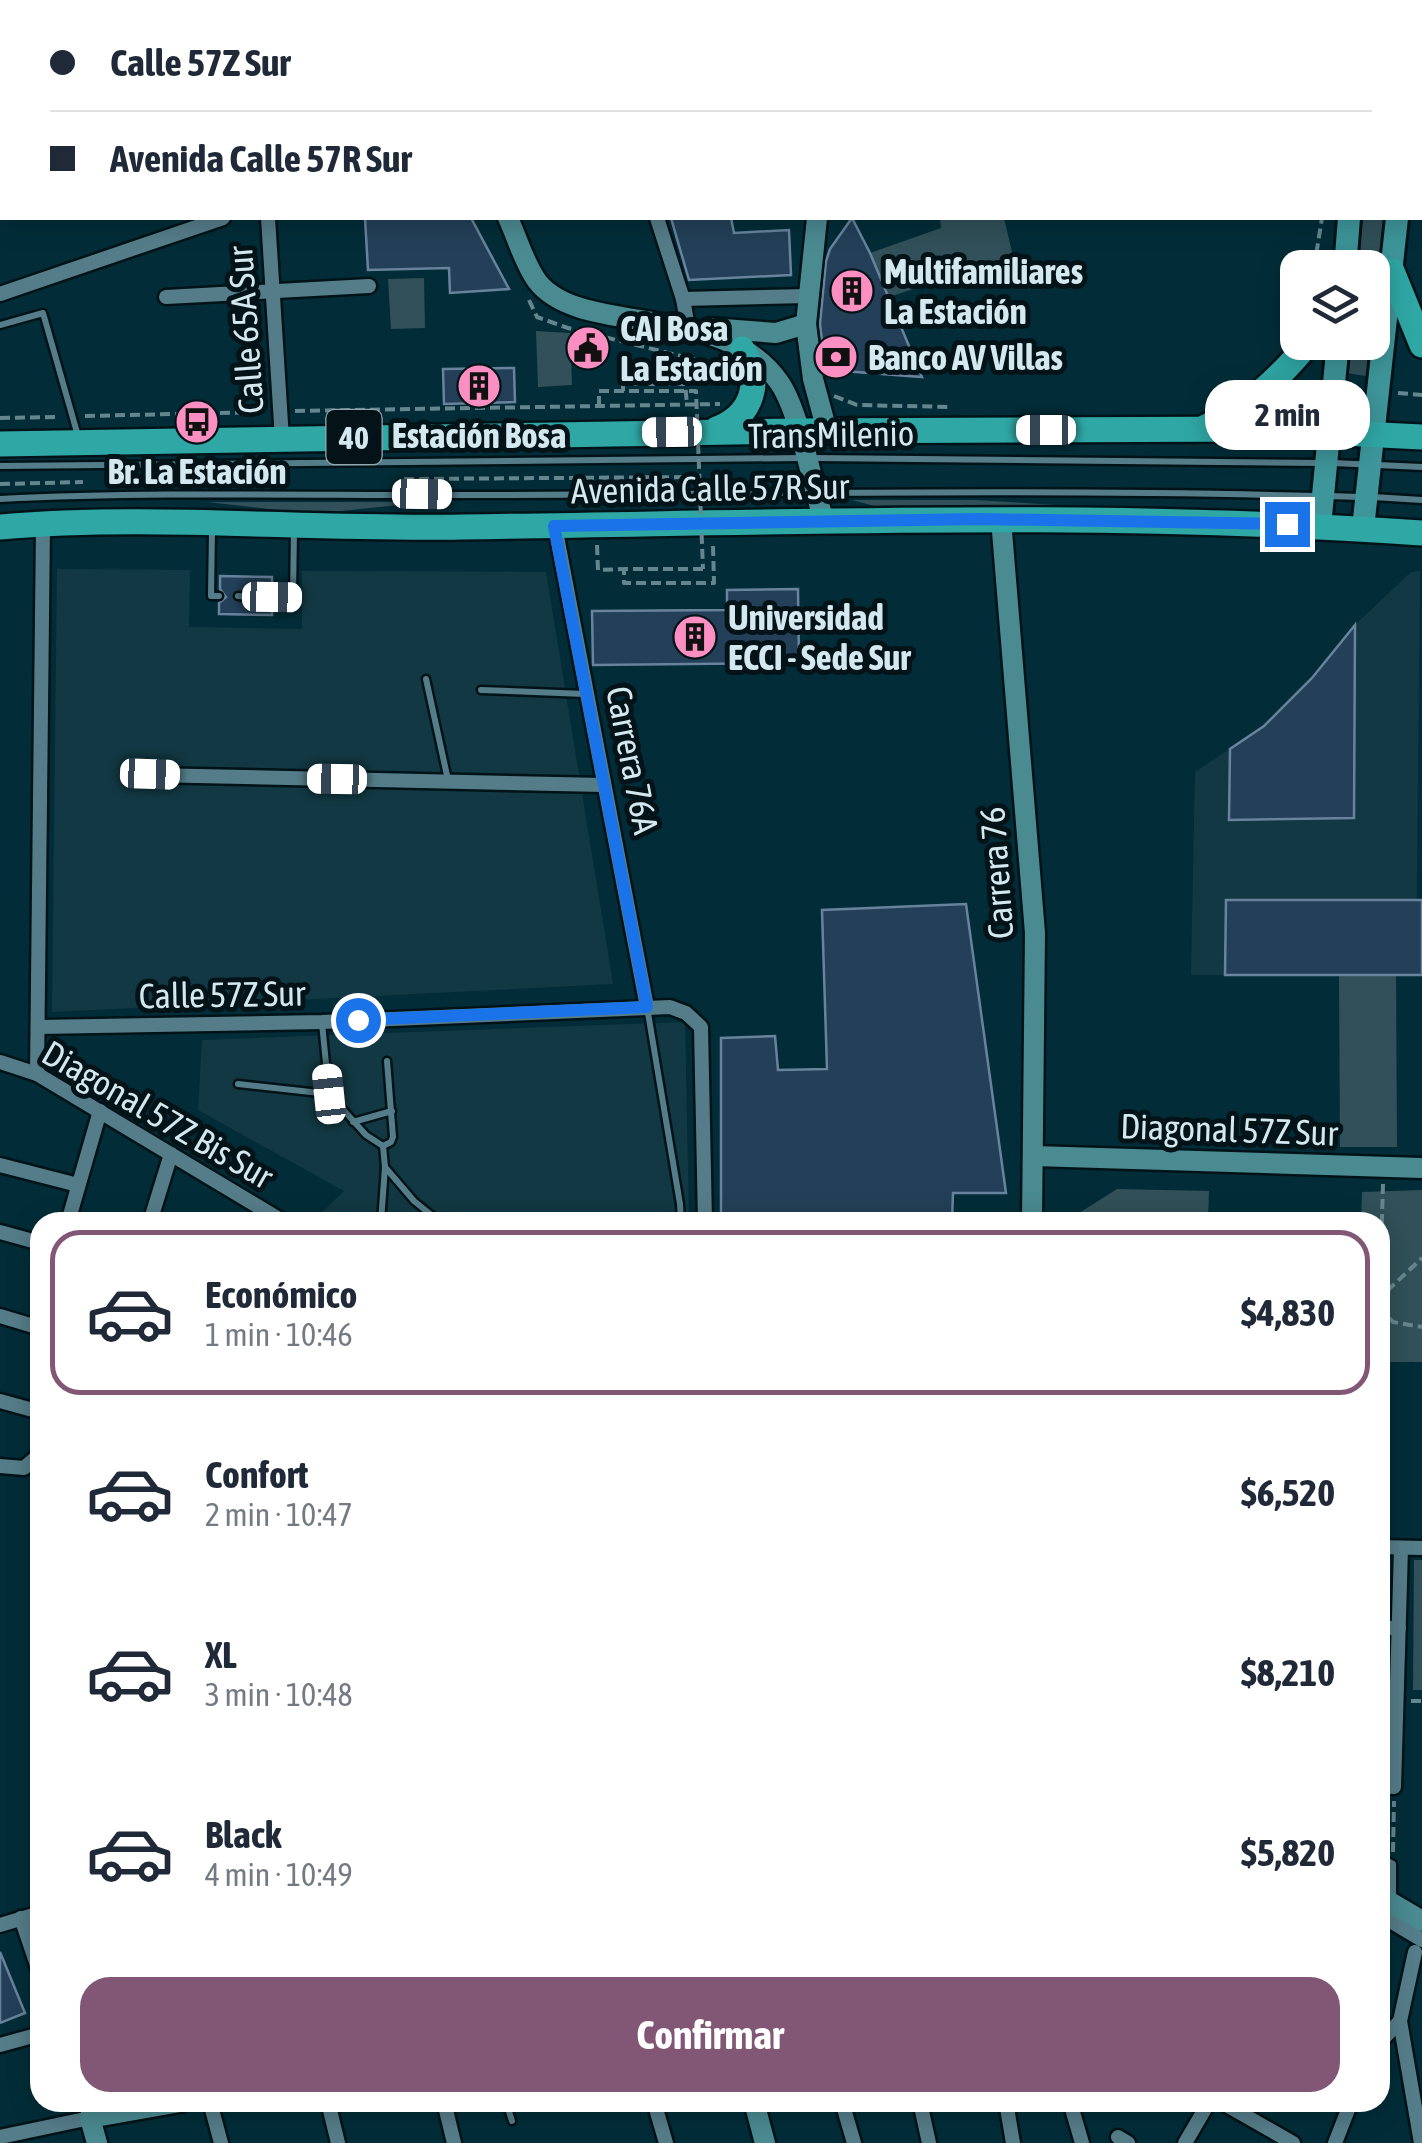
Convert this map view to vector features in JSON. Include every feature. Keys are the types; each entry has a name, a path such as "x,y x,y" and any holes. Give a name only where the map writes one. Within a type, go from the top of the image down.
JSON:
{"highway":[{"path":"1392,270 1422,346"},
{"path":"707,431 737,419 750,402 754,375 742,349"},
{"path":"1200,430 1249,403 1293,360"},
{"path":"1374,434 1422,428"},
{"name":"Avenida Calle 57R Sur","path":"0,444 797,430 1329,431 1422,437"},
{"name":"Avenida Calle 57R Sur","path":"0,527 554,526 1001,519 1422,532"}],"main road":[{"path":"1346,250 1350,220"},
{"path":"1363,528 1397,220"},
{"path":"1320,526 1336,360"}],"street":[{"path":"0,294 217,220"},
{"name":"Calle 65A Sur","path":"268,220 282,439"},
{"path":"509,220 533,275 556,297 577,306 688,327 776,333 806,324"},
{"path":"659,220 688,327"},
{"path":"817,220 806,324 813,380 827,430"},
{"path":"166,297 368,286"},
{"path":"683,299 808,296"},
{"path":"688,327 757,358 781,384 795,414 824,521"},
{"name":"Carrera 76","path":"1001,519 1035,933 1032,1212"},
{"path":"37,1074 43,524"},
{"name":"Carrera 76A","path":"554,526 647,1007"},
{"path":"150,774 604,784"},
{"name":"Calle 57Z Sur","path":"38,1027 322,1022 670,1006 701,1026 705,1212"},
{"name":"Diagonal 57Z Bis Sur","path":"0,1062 37,1074 267,1212"},
{"path":"71,1212 100,1111"},
{"path":"153,1212 171,1154"},
{"name":"Diagonal 57Z Sur","path":"1034,1156 1422,1168"},
{"path":"0,1165 78,1185"},
{"path":"0,1232 30,1240"},
{"path":"0,1316 30,1325"},
{"path":"0,1401 30,1409"},
{"path":"0,1466 24,1468 30,1463"},
{"path":"1390,1547 1422,1548"},
{"path":"1390,1760 1397,1701 1401,1548"},
{"path":"1390,1628 1399,1628"},
{"path":"1390,1701 1397,1701"},
{"path":"1390,1908 1422,1921"},
{"path":"1390,1912 1419,1946 1400,2021 1421,2143"},
{"path":"0,1925 30,1916"},
{"path":"20,1918 30,1946"},
{"path":"1390,2032 1400,2021"},
{"path":"0,2045 30,2037"},
{"path":"0,2141 81,2112"},
{"path":"88,2112 97,2143"},
{"path":"213,2112 221,2143"},
{"path":"330,2112 338,2143"},
{"path":"446,2112 454,2143"},
{"path":"657,2112 666,2143"},
{"path":"757,2112 765,2143"},
{"path":"845,2112 854,2143"},
{"path":"922,2112 929,2143"},
{"path":"1008,2112 1014,2143"},
{"path":"1072,2112 1076,2142"},
{"path":"1185,2143 1203,2112"},
{"path":"1239,2112 1293,2143"},
{"path":"1335,2143 1347,2112"}],"lane":[{"path":"0,326 43,313 79,442"},
{"name":"TransMilenio","path":"0,466 805,458 1370,463 1422,467"},
{"name":"TransMilenio","path":"0,499 815,492 1422,500"},
{"path":"212,524 211,596 220,596"},
{"path":"272,597 293,598 294,528"},
{"path":"238,596 253,597"},
{"path":"426,679 449,781"},
{"path":"481,690 587,694"},
{"path":"647,1007 680,1212"},
{"path":"322,1022 329,1094 372,1141 382,1146"},
{"path":"382,1146 393,1137 387,1060"},
{"path":"238,1084 329,1094"},
{"path":"353,1122 392,1110"},
{"path":"382,1146 385,1167 382,1212"},
{"path":"385,1167 428,1212"},
{"path":"1390,1862 1390,1878"},
{"path":"509,2112 512,2121"}],"path":[{"path":"1317,250 1322,220"},
{"path":"683,357 688,404"},
{"path":"623,391 623,384 685,384"},
{"path":"598,570 702,569 696,392 599,392 600,406"},
{"path":"838,396 856,406 968,408"},
{"path":"0,418 727,404"},
{"path":"404,479 699,477"},
{"path":"206,481 281,480"},
{"path":"0,484 83,482"},
{"path":"624,569 624,584 714,583 712,523"},
{"path":"1382,1212 1383,1178"},
{"path":"1390,1288 1422,1258"},
{"path":"1390,1318 1422,1327"},
{"path":"1390,1825 1393,1864"}],"shaded area":[{"path":"940,220 1004,220 1013,256 889,297 870,253 941,228"},
{"path":"1363,220 1386,220 1383,250 1359,250"},
{"path":"424,278 425,328 391,329 388,279"},
{"path":"536,331 570,333 572,385 538,387"},
{"path":"1347,360 1374,360 1373,377 1346,373"},
{"path":"852,500 975,500 1057,505 1057,509 882,508"},
{"path":"207,502 428,502 312,514"},
{"path":"57,569 190,570 189,627 302,629 302,571 546,572 613,984 52,1012"},
{"path":"1420,571 1416,975 1191,975 1195,772 1264,726 1312,678 1355,625 1411,572"},
{"path":"1396,975 1397,1147 1340,1147 1339,976"},
{"path":"685,1022 689,1212 322,1212 344,1191 198,1110 202,1040"},
{"path":"1117,1189 1209,1191 1208,1212 1081,1212"},
{"path":"1422,1190 1422,1362 1390,1362 1390,1212 1361,1212 1362,1192"},
{"path":"1414,1560 1422,1560 1422,1690 1413,1690"}],"building":[{"path":"365,220 472,220 509,289 450,293 449,268 368,270"},
{"path":"672,220 731,220 734,233 789,230 791,275 689,280"},
{"name":"Multifamiliares La Estación","path":"853,220 922,377 830,370 824,358 820,324 830,249"},
{"name":"Estación Bosa","path":"514,368 515,402 444,404 443,369"},
{"path":"220,576 272,577 272,590 265,596 272,604 272,615 219,614 219,603 226,597 220,589"},
{"name":"Universidad ECCI - Sede Sur","path":"798,589 799,663 593,665 592,611 727,610 727,590"},
{"path":"1355,625 1354,818 1229,820 1230,749 1264,726 1312,678"},
{"path":"1226,900 1422,900 1422,975 1225,975"},
{"path":"966,904 1006,1193 953,1193 952,1212 721,1212 721,1038 775,1036 778,1070 827,1069 822,910"},
{"path":"0,1952 25,2013 0,2023"}],"place":[{"name":"Multifamiliares La Estación","path":"852,291"},
{"name":"CAI Bosa La Estación","path":"588,348"},
{"name":"Banco AV Villas","path":"836,357"},
{"name":"Estación Bosa","path":"479,386"},
{"name":"Br. La Estación","path":"197,422"},
{"name":"Universidad ECCI - Sede Sur","path":"695,637"}],"route":[{"path":"358,1020 647,1007 554,526 979,519 1287,524"}]}
